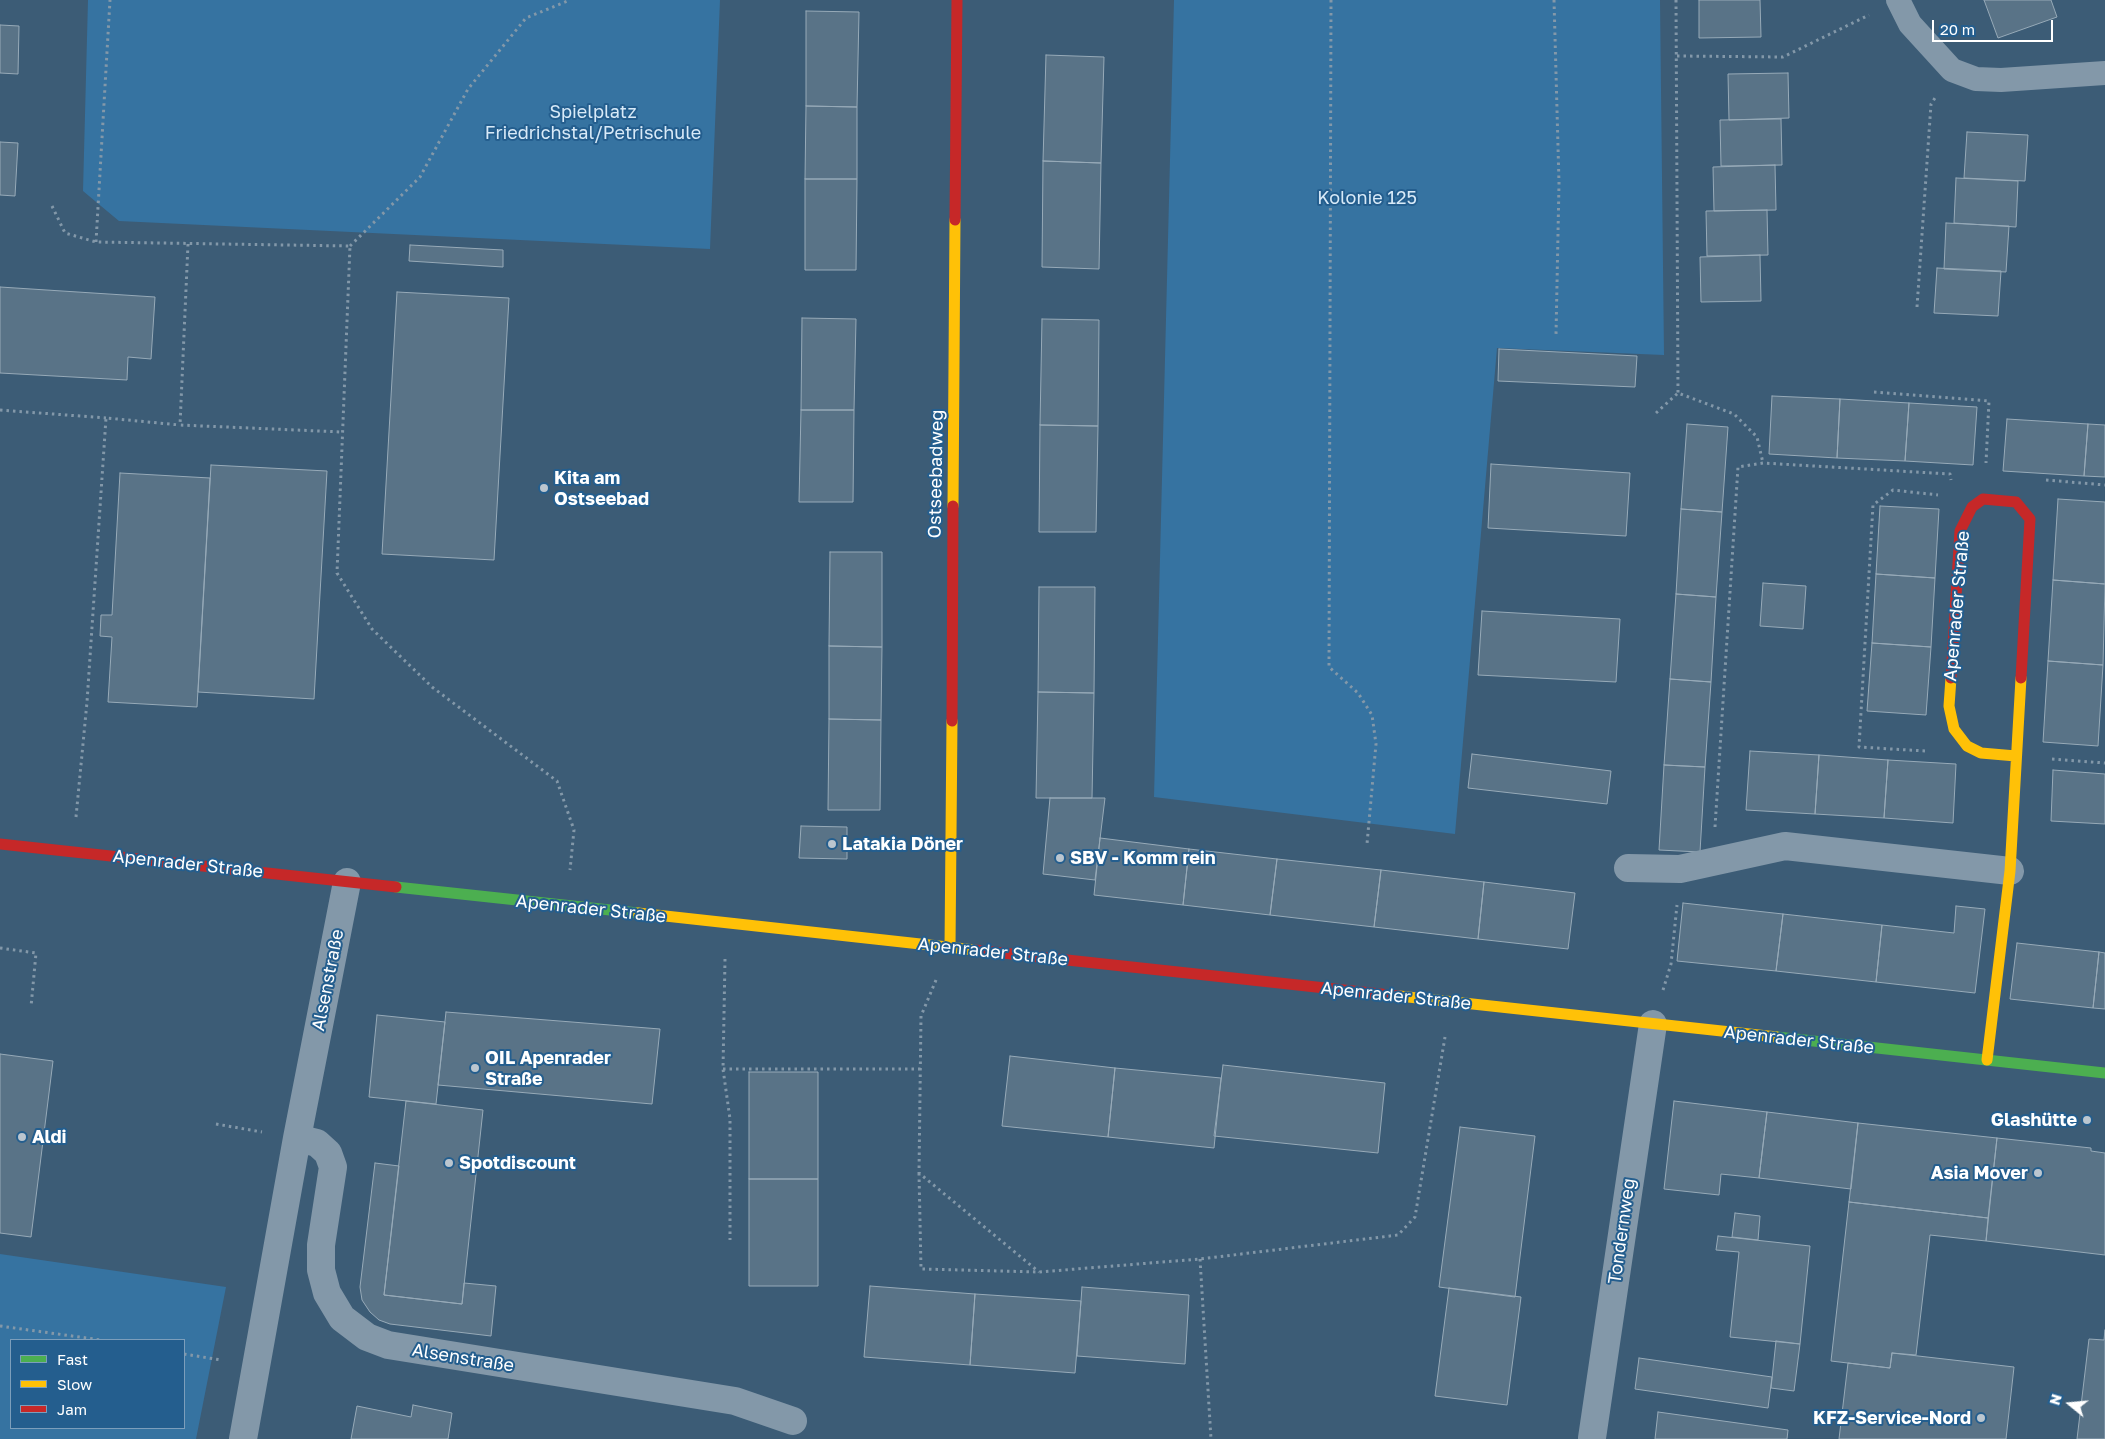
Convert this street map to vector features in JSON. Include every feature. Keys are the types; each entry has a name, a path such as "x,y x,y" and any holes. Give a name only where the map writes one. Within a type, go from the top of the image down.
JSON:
{"main road":[{"name":"Ostseebadweg","path":"950,947 957,0"},
{"name":"Apenrader Straße","path":"1967,746 1954,729 1949,706 1960,530 1972,507 1983,500 2016,502 2030,519 2010,871 1987,1060"},
{"path":"1967,746 1981,753 2016,756"},
{"name":"Apenrader Straße","path":"0,844 2105,1073"}],"street":[{"path":"1628,868 1680,869 1785,846 2010,871"},
{"name":"Alsenstraße","path":"242,1439 297,1138 347,882"},
{"name":"Tondernweg","path":"1592,1438 1653,1024"},
{"name":"Alsenstraße","path":"297,1138 317,1143 328,1153 332,1167 320,1245 321,1270 327,1293 342,1318 367,1337 388,1345 735,1401 793,1421"}],"lane":[{"path":"1898,0 1910,24 1952,70 1976,79 2001,80 2105,73"}],"path":[{"path":"96,242 110,0"},
{"path":"568,906 574,830 557,780 432,687 372,629 337,573 350,246 420,177 468,89 526,18 570,0"},
{"path":"1331,0 1329,667 1358,693 1372,715 1376,744 1367,844"},
{"path":"1554,0 1559,183 1556,335"},
{"path":"1656,413 1678,393 1676,0"},
{"path":"1677,56 1782,57 1898,0"},
{"path":"1917,307 1931,104 1952,70"},
{"path":"52,206 65,233 96,242 350,246"},
{"path":"180,425 188,244"},
{"path":"1874,392 1989,401 1985,467"},
{"path":"1678,393 1734,414 1756,437 1763,463"},
{"path":"0,410 180,425 342,432"},
{"path":"80,780 106,418"},
{"path":"1712,862 1738,467 1763,463 1950,474 1956,497"},
{"path":"1967,746 1949,753 1859,747 1873,505 1893,490 1956,497 1972,507"},
{"path":"2016,756 2105,762"},
{"path":"1653,1024 1671,964 1680,869"},
{"path":"950,947 921,1016 919,1173 921,1269 1039,1272 1200,1259 1398,1235 1415,1217 1451,1002"},
{"path":"0,948 36,953 31,1007"},
{"path":"724,971 723,1069 730,1119 730,1240"},
{"path":"723,1069 921,1069"},
{"path":"216,1124 297,1138"},
{"path":"919,1173 1039,1272"},
{"path":"1200,1259 1211,1439"},
{"path":"0,1326 94,1339"}],"green space":[{"name":"Spielplatz Friedrichstal/Petrischule","path":"88,0 720,0 710,249 119,221 83,191"},
{"name":"Kolonie 125","path":"1174,0 1660,0 1664,355 1497,348 1455,834 1154,797"},
{"path":"0,1254 226,1287 196,1439 0,1439"}],"building":[{"path":"1699,0 1760,0 1761,37 1699,38"},
{"path":"1984,0 2051,0 2057,17 1998,38"},
{"path":"806,11 859,12 857,107 806,106"},
{"path":"0,25 19,26 18,74 0,73"},
{"path":"1046,55 1104,57 1101,163 1043,161"},
{"path":"1788,73 1789,118 1729,120 1728,74"},
{"path":"806,106 857,107 857,179 805,179"},
{"path":"1781,119 1782,165 1721,166 1720,120"},
{"path":"1967,132 2028,135 2025,181 1964,178"},
{"path":"0,142 18,143 15,196 0,195"},
{"path":"1043,161 1101,163 1099,269 1042,267"},
{"path":"1775,165 1776,210 1714,211 1713,167"},
{"path":"1956,178 2018,181 2016,227 1954,223"},
{"path":"805,179 857,179 856,270 805,270"},
{"path":"1767,210 1768,255 1707,256 1706,211"},
{"path":"1946,223 2009,226 2006,272 1944,269"},
{"path":"410,245 503,250 503,267 409,261"},
{"path":"1760,255 1761,301 1701,302 1700,257"},
{"path":"1937,268 2001,271 1998,316 1934,313"},
{"path":"0,287 155,297 151,359 128,357 127,380 0,373"},
{"path":"397,292 509,298 494,560 382,554"},
{"path":"802,318 856,319 854,410 801,410"},
{"path":"1042,319 1099,320 1098,426 1040,425"},
{"path":"1499,349 1637,356 1635,387 1498,381"},
{"path":"1772,396 1840,399 1837,458 1769,454"},
{"path":"1840,399 1909,403 1905,461 1837,458"},
{"path":"1909,403 1977,407 1973,465 1905,461"},
{"path":"801,410 854,410 853,502 799,502"},
{"path":"2007,419 2088,424 2084,476 2003,471"},
{"path":"1687,424 1728,427 1722,512 1681,509"},
{"path":"2088,424 2105,425 2105,477 2084,476"},
{"path":"1040,425 1098,426 1096,532 1039,532"},
{"path":"1491,464 1630,473 1626,536 1488,528"},
{"path":"211,465 327,471 314,699 198,692"},
{"path":"120,473 210,478 197,707 108,702 112,637 100,636 101,615 112,615"},
{"path":"2058,499 2105,502 2105,584 2053,580"},
{"path":"1880,506 1939,509 1935,578 1876,574"},
{"path":"1681,509 1722,512 1716,597 1676,594"},
{"path":"830,552 882,552 882,647 829,646"},
{"path":"1876,574 1935,578 1931,647 1872,643"},
{"path":"2053,580 2105,584 2103,665 2048,661"},
{"path":"1763,583 1806,586 1803,629 1760,626"},
{"path":"1039,587 1095,587 1094,693 1038,692"},
{"path":"1676,594 1716,597 1711,682 1670,679"},
{"path":"1482,611 1620,619 1616,682 1478,675"},
{"path":"1872,643 1931,647 1926,715 1867,711"},
{"path":"829,646 882,647 881,720 829,719"},
{"path":"2048,661 2103,665 2098,746 2043,742"},
{"path":"1670,679 1711,682 1705,767 1664,765"},
{"path":"1038,692 1094,693 1092,798 1036,798"},
{"path":"829,719 881,720 880,810 828,810"},
{"path":"1750,751 1819,755 1815,814 1746,810"},
{"path":"1472,754 1611,771 1607,804 1468,788"},
{"path":"1819,755 1888,760 1884,818 1815,814"},
{"path":"1888,760 1956,764 1953,823 1884,818"},
{"path":"1664,765 1705,767 1700,852 1659,850"},
{"path":"2053,770 2105,774 2105,824 2051,821"},
{"path":"1050,798 1105,798 1095,880 1043,874"},
{"path":"801,826 847,827 847,859 799,858"},
{"path":"1100,838 1189,849 1183,905 1094,895"},
{"path":"1189,849 1277,859 1270,915 1183,905"},
{"path":"1277,859 1381,870 1374,927 1270,915"},
{"path":"1381,870 1484,882 1478,939 1374,927"},
{"path":"1484,882 1575,893 1568,949 1478,939"},
{"path":"1683,903 1783,914 1776,971 1677,961"},
{"path":"1956,906 1985,909 1975,993 1876,982 1882,925 1954,933"},
{"path":"1783,914 1882,925 1876,982 1776,971"},
{"path":"2017,943 2099,952 2093,1008 2010,999"},
{"path":"2099,952 2105,953 2105,1009 2093,1008"},
{"path":"446,1012 660,1029 652,1104 438,1085"},
{"path":"377,1015 445,1022 436,1104 369,1097"},
{"name":"Aldi","path":"0,1054 53,1061 31,1237 0,1233"},
{"path":"1010,1056 1115,1068 1108,1137 1002,1126"},
{"path":"1223,1065 1385,1083 1378,1153 1214,1136"},
{"path":"1115,1068 1221,1078 1214,1148 1108,1137"},
{"path":"749,1072 818,1072 818,1179 749,1179"},
{"path":"406,1101 483,1110 462,1304 384,1295"},
{"path":"1674,1101 1767,1112 1759,1178 1721,1174 1719,1195 1664,1189"},
{"path":"1767,1112 1858,1123 1851,1189 1759,1178"},
{"path":"1858,1123 1997,1138 1988,1218 1849,1202"},
{"path":"1460,1127 1535,1136 1515,1297 1439,1287"},
{"path":"1997,1138 2091,1148 2091,1151 2105,1153 2105,1255 1986,1241"},
{"path":"375,1163 399,1166 384,1295 462,1304 464,1283 496,1286 491,1336 390,1324 379,1320 370,1312 362,1300 360,1287"},
{"path":"749,1179 818,1179 818,1286 749,1286"},
{"path":"1849,1202 1988,1218 1986,1241 1930,1235 1916,1355 1892,1353 1890,1368 1831,1361"},
{"path":"1735,1213 1760,1216 1758,1240 1732,1237"},
{"path":"1718,1236 1810,1246 1800,1344 1730,1337 1739,1252 1716,1250"},
{"path":"870,1286 975,1294 970,1365 864,1357"},
{"path":"1082,1287 1189,1295 1185,1364 1077,1356"},
{"path":"1449,1288 1521,1297 1507,1405 1435,1396"},
{"path":"975,1294 1081,1301 1075,1373 970,1365"},
{"path":"2105,1330 2105,1439 2077,1439 2089,1339 2104,1340"},
{"path":"1776,1341 1800,1344 1794,1391 1771,1388"},
{"path":"1892,1353 2014,1367 2006,1439 1839,1439 1848,1363 1890,1368"},
{"path":"1639,1358 1772,1377 1768,1408 1635,1389"},
{"path":"413,1405 452,1413 448,1439 351,1439 357,1406 411,1417"},
{"path":"1658,1412 1788,1430 1787,1439 1655,1439"}],"traffic: fast":[{"path":"396,887 638,913"},
{"path":"1777,1037 2105,1073"}],"traffic: slow":[{"path":"953,506 955,220"},
{"path":"1951,678 1949,706 1954,729 1967,746 1981,753 2016,756"},
{"path":"1987,1060 2010,871 2021,678"},
{"path":"950,947 952,721"},
{"path":"638,913 975,950"},
{"path":"1399,996 1777,1037"}],"traffic: jam":[{"path":"955,220 957,0"},
{"path":"1951,678 1960,531 1972,507 1983,499 2016,502 2030,519 2021,678"},
{"path":"952,721 953,506"},
{"path":"0,844 396,887"},
{"path":"975,950 1399,996"}],"place":[{"name":"Kita am Ostseebad","path":"544,488"},
{"name":"Latakia Döner","path":"832,844"},
{"name":"SBV - Komm rein","path":"1060,858"},
{"name":"OIL Apenrader Straße","path":"475,1068"},
{"name":"Glashütte","path":"2087,1120"},
{"name":"Aldi","path":"22,1137"},
{"name":"Spotdiscount","path":"449,1163"},
{"name":"Asia Mover","path":"2038,1173"},
{"name":"KFZ-Service-Nord","path":"1981,1418"}]}
